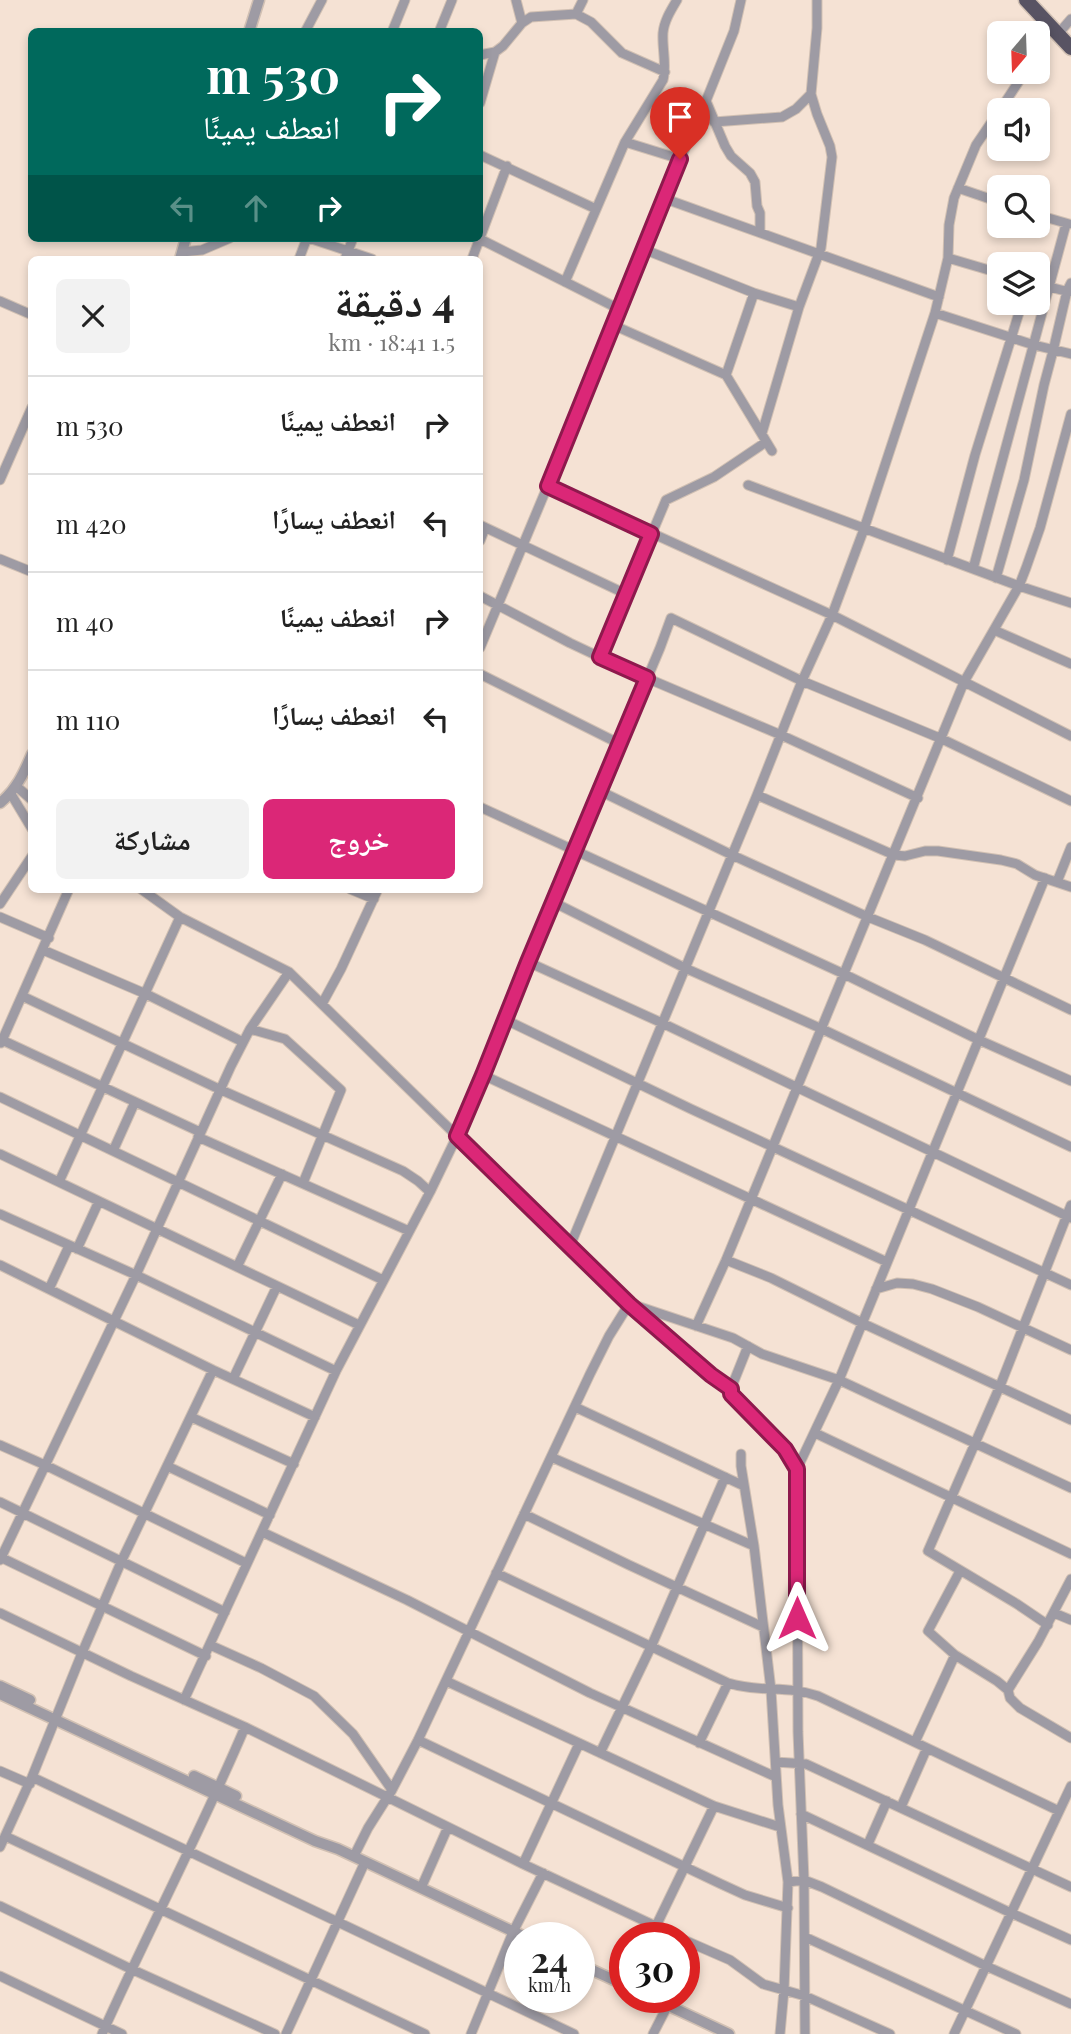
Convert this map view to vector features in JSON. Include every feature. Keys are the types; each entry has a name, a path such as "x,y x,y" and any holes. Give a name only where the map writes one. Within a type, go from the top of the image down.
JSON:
{"highway":[{"path":"1026,0 1071,48"}],"street":[{"path":"250,28 259,0"},
{"path":"307,28 321,0"},
{"path":"394,28 405,0"},
{"path":"441,28 453,0"},
{"path":"516,0 522,23"},
{"path":"576,14 583,0"},
{"path":"565,282 625,142 659,88 665,72 665,24 677,0"},
{"path":"483,641 663,198 706,101 734,31 741,0"},
{"path":"600,657 666,500 734,465 767,442 799,307 820,254 832,157 811,94 817,0"},
{"path":"483,54 495,52 531,17 576,14 591,22 622,52 665,72"},
{"path":"1050,33 1071,19"},
{"path":"483,93 495,52"},
{"path":"714,121 782,117 796,109 811,94"},
{"path":"706,101 724,146 755,181 760,232"},
{"path":"570,1246 802,681 832,615 864,529 935,313 948,258 951,212 958,188 976,145 987,129"},
{"path":"625,142 680,159"},
{"path":"483,156 596,209"},
{"path":"483,228 507,166"},
{"path":"958,188 987,198"},
{"path":"663,198 939,297"},
{"path":"996,578 1024,480 1044,385 1069,289 1050,287 1069,224 1050,218"},
{"path":"483,240 619,309"},
{"path":"181,255 221,242"},
{"path":"317,242 347,255"},
{"path":"643,249 754,293 799,307"},
{"path":"948,258 987,269"},
{"path":"726,375 754,293"},
{"path":"0,301 28,313"},
{"path":"935,313 1053,351 1071,354"},
{"path":"947,559 971,467 1019,315"},
{"path":"973,569 1042,315"},
{"path":"613,325 726,375 767,442"},
{"path":"696,1326 798,1087 964,682 1019,586 1040,528 1071,414"},
{"path":"0,480 28,416"},
{"path":"748,485 996,578 1071,603"},
{"path":"548,486 832,615 1071,736"},
{"path":"483,527 626,594"},
{"path":"0,559 28,570"},
{"path":"483,598 600,657 918,798"},
{"path":"184,1700 336,1371 457,1136 671,618 802,681 942,739 1071,801"},
{"path":"994,631 1071,664"},
{"path":"483,676 620,744"},
{"path":"14,790 28,762"},
{"path":"0,803 28,781"},
{"path":"14,790 28,798"},
{"path":"14,790 28,821"},
{"path":"600,790 732,855 925,940 1071,1010"},
{"path":"757,795 894,855 938,851 1001,860 1017,864 1035,876 1071,887"},
{"path":"483,808 1071,1081"},
{"path":"1057,882 1071,847"},
{"path":"0,904 28,862"},
{"path":"806,2034 799,1762 797,1469 862,1323 1045,878"},
{"path":"67,893 1,1042 409,1231"},
{"path":"147,893 180,917 289,972 629,1304 731,1389"},
{"path":"360,893 374,899"},
{"path":"322,1004 376,893"},
{"path":"553,902 685,968 958,1092 1071,1147"},
{"path":"0,917 49,938"},
{"path":"60,1182 180,917"},
{"path":"43,950 146,994 243,1042"},
{"path":"528,962 663,1023 1069,1217"},
{"path":"206,1656 0,1558 157,1229 219,1089 250,1029 289,972"},
{"path":"22,996 219,1089 403,1171 430,1192"},
{"path":"506,1020 908,1211 1071,1285"},
{"path":"250,1029 285,1039 339,1087 341,1093 303,1183"},
{"path":"483,1075 887,1262"},
{"path":"0,1097 383,1280"},
{"path":"113,1151 135,1102"},
{"path":"0,1153 359,1325"},
{"path":"237,1267 282,1174"},
{"path":"49,1289 99,1201"},
{"path":"1048,1625 928,1551 1000,1386 1069,1217 1071,1205"},
{"path":"0,1214 336,1371"},
{"path":"726,1260 771,1278 1071,1420"},
{"path":"0,1265 316,1418"},
{"path":"876,1289 897,1283 932,1289 1071,1350"},
{"path":"233,1379 277,1286"},
{"path":"629,1304 733,1338 762,1354 838,1380 1071,1488"},
{"path":"354,1856 418,1740 609,1336 629,1304"},
{"path":"748,1346 731,1394 785,1449 797,1469"},
{"path":"0,1847 31,1780 122,1560 213,1370"},
{"path":"575,1407 744,1486"},
{"path":"191,1417 294,1464"},
{"path":"815,1433 1071,1554"},
{"path":"0,1445 246,1563"},
{"path":"741,1454 771,1690 780,1827 788,1882 780,2034"},
{"path":"551,1457 754,1546"},
{"path":"167,1466 270,1515"},
{"path":"600,1753 651,1647 725,1477"},
{"path":"0,1502 225,1612"},
{"path":"524,1514 763,1627"},
{"path":"262,1532 622,1708 776,1777"},
{"path":"960,1571 928,1631 955,1655 1008,1690 1010,1698 1020,1708 1071,1738"},
{"path":"496,1573 728,1683 771,1690 798,1689 818,1696 1059,1811"},
{"path":"1008,1690 1048,1625 1071,1578"},
{"path":"0,1613 390,1793 448,1827 647,1922"},
{"path":"1054,1613 1071,1620"},
{"path":"210,1646 261,1668 314,1696 354,1734 390,1793"},
{"path":"915,1742 955,1655"},
{"path":"446,1681 714,1806 780,1827"},
{"path":"699,1743 728,1683"},
{"path":"0,1686 57,1717"},
{"path":"0,1694 57,1717 317,1836 338,1849 504,1928"},
{"path":"103,2030 245,1727"},
{"path":"418,1740 745,1895 803,1918"},
{"path":"523,1864 579,1744"},
{"path":"901,1807 927,1748"},
{"path":"776,1762 799,1762 1071,1887"},
{"path":"0,1771 31,1780 187,1850 574,2034"},
{"path":"954,2034 1071,1786"},
{"path":"869,1844 887,1801"},
{"path":"658,1922 714,1806"},
{"path":"801,1814 1071,1940"},
{"path":"421,1888 448,1827"},
{"path":"5,1836 425,2034"},
{"path":"286,2034 365,1862"},
{"path":"518,1922 542,1873"},
{"path":"788,1882 804,1880 1071,2004"},
{"path":"0,1906 275,2034"},
{"path":"805,1937 1016,2034"},
{"path":"700,1947 730,1960 763,1984 804,1996 890,2034"},
{"path":"471,2034 504,1955"},
{"path":"0,1976 103,2030 122,2034"},
{"path":"653,2034 664,2013"},
{"path":"691,2013 729,2034"}],"route":[{"path":"680,159 548,486 651,534 600,657 647,678 457,1136 629,1304 731,1389 731,1394 785,1449 797,1469 797,1618"}]}
